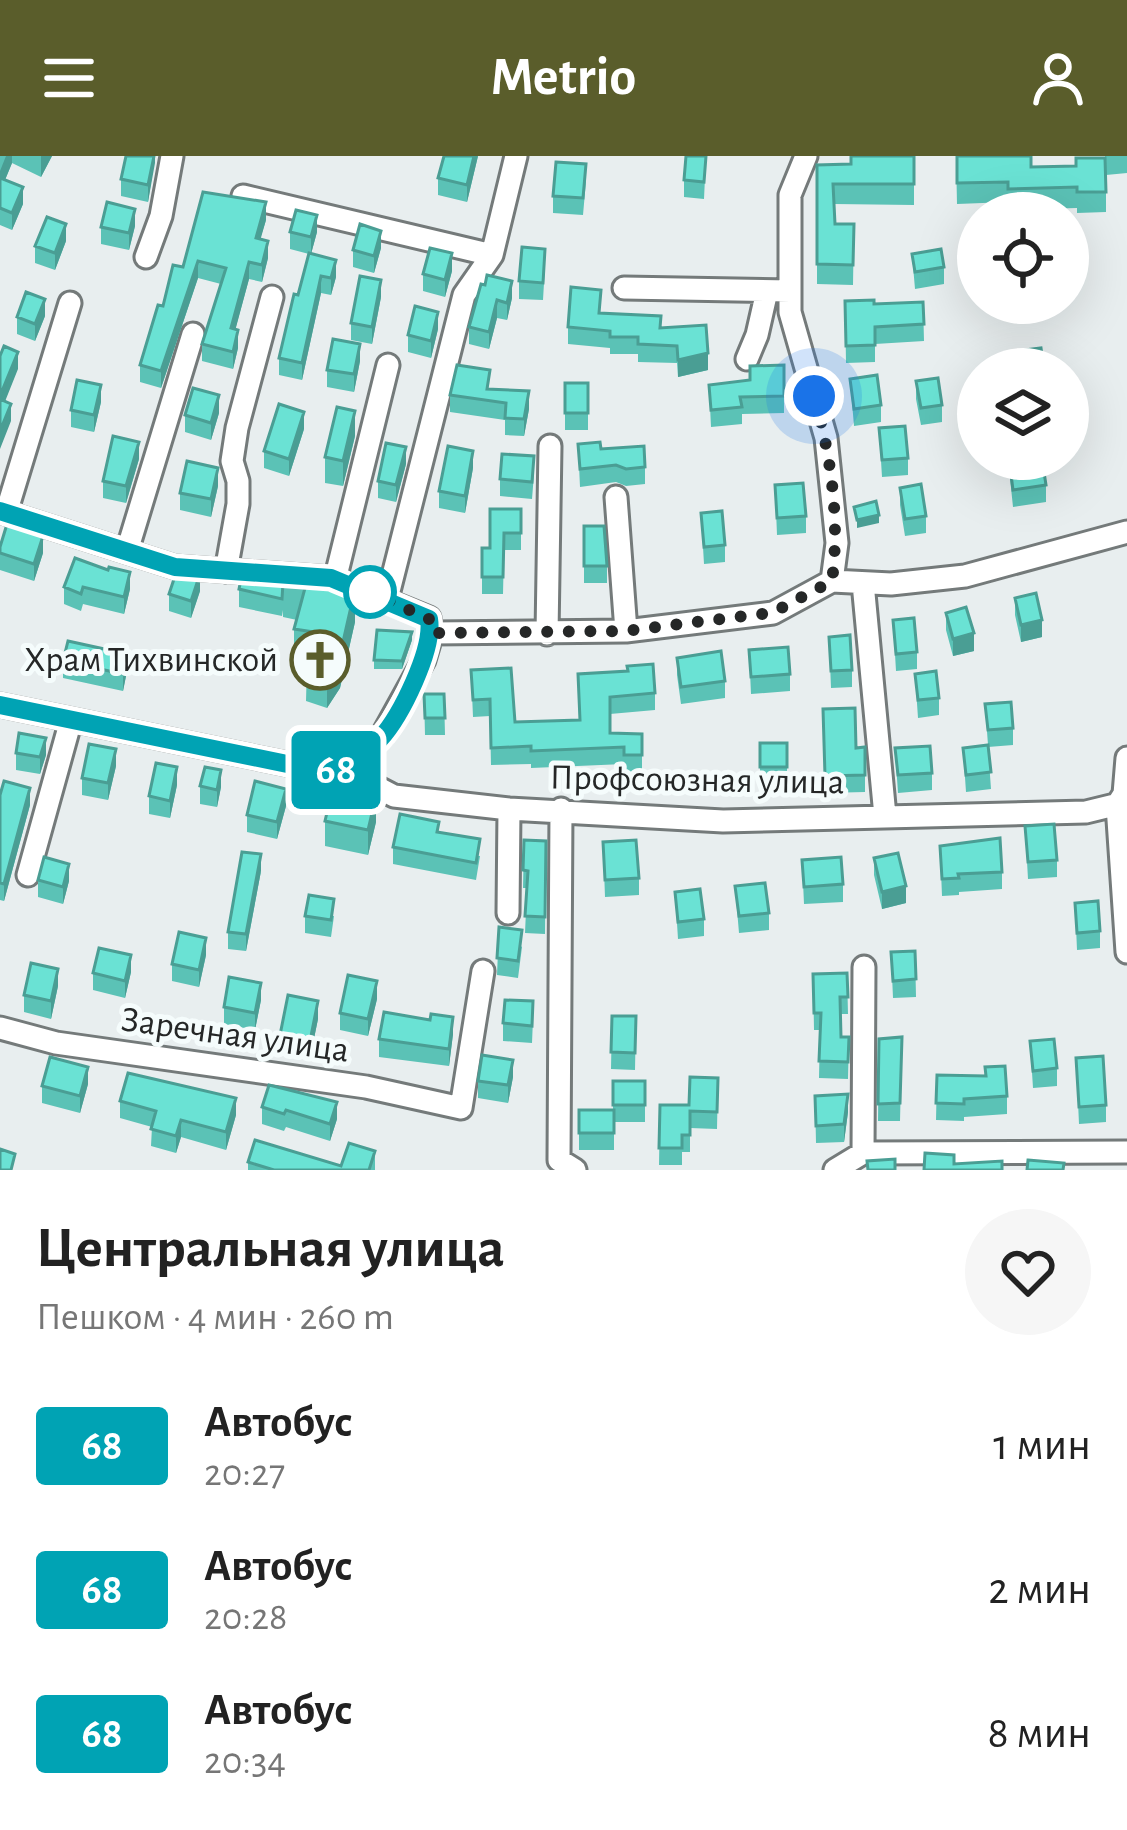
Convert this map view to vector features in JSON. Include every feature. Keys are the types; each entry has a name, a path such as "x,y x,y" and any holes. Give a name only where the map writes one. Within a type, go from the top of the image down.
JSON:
{"street":[{"path":"146,257 161,216 172,156"},
{"path":"387,599 464,295 492,255 517,156"},
{"path":"806,156 790,195 790,312 826,438 837,543 832,581"},
{"path":"243,196 492,255"},
{"path":"624,288 790,291"},
{"path":"747,359 758,335 766,291"},
{"path":"226,571 238,504 232,461 237,428 272,298"},
{"path":"70,303 3,512 175,567 335,580 429,619 432,633 424,660 382,736 344,770"},
{"path":"127,551 193,334"},
{"path":"335,580 388,365"},
{"path":"548,634 550,446"},
{"path":"616,497 626,631"},
{"path":"432,633 626,631 772,613 832,581 890,584 965,576 1127,532"},
{"path":"863,583 885,816"},
{"name":"Профсоюзная улица","path":"0,705 297,766 344,770 394,796 509,809 723,821 1086,812 1122,804"},
{"path":"28,875 70,720"},
{"path":"1127,758 1122,804 1127,952"},
{"path":"508,913 509,809"},
{"path":"561,809 559,1160 575,1170"},
{"path":"863,1153 864,967"},
{"name":"Заречная улица","path":"0,1028 75,1046 366,1087 461,1108 484,971"},
{"path":"835,1170 863,1153 1127,1152"}],"building":[{"path":"126,156 154,156 148,185 121,179"},
{"path":"444,156 474,156 467,185 438,178"},
{"path":"686,156 706,156 704,182 684,180"},
{"path":"851,156 914,156 914,184 833,184 835,224 854,224 853,265 817,264 817,165 851,164"},
{"path":"957,156 1031,156 1031,167 1076,166 1076,158 1105,158 1106,192 1077,192 1077,187 1008,189 1008,182 957,183"},
{"path":"556,162 586,164 583,198 553,196"},
{"path":"0,178 23,187 12,213 0,208"},
{"path":"203,192 266,202 256,238 268,241 262,265 249,262 231,328 238,330 233,352 202,344 226,268 198,261 161,371 140,365 173,265 183,267"},
{"path":"107,202 135,209 129,233 101,227"},
{"path":"296,210 317,215 311,237 290,232"},
{"path":"47,217 66,224 55,253 35,246"},
{"path":"360,224 381,231 374,256 353,250"},
{"path":"522,247 545,249 543,283 519,281"},
{"path":"430,248 452,253 445,280 423,274"},
{"path":"941,249 944,267 915,272 912,254"},
{"path":"309,253 336,260 331,278 321,276 302,363 279,358"},
{"path":"487,275 512,281 507,303 497,300 489,332 469,327"},
{"path":"360,276 381,280 372,327 351,323"},
{"path":"571,287 601,290 599,313 661,316 660,328 706,325 708,353 678,360 677,346 638,344 638,337 610,337 610,331 568,327"},
{"path":"26,292 45,299 35,324 17,317"},
{"path":"874,300 874,304 923,302 924,324 875,327 875,345 846,346 845,301"},
{"path":"415,306 438,312 431,341 408,335"},
{"path":"333,339 360,344 354,374 327,370"},
{"path":"4,346 18,352 0,396 0,356"},
{"path":"457,365 490,370 487,389 529,391 524,419 505,418 506,403 450,395"},
{"path":"784,365 784,396 740,397 742,407 711,410 709,385 750,380 750,366"},
{"path":"877,375 881,405 854,409 850,379"},
{"path":"938,378 942,405 921,408 916,381"},
{"path":"77,380 101,385 94,415 71,410"},
{"path":"565,383 588,383 588,413 565,413"},
{"path":"193,388 219,395 211,423 185,415"},
{"path":"0,399 11,404 0,431"},
{"path":"279,404 304,412 289,459 264,451"},
{"path":"337,407 355,411 343,461 325,457"},
{"path":"905,426 908,458 882,460 879,428"},
{"path":"113,436 139,442 126,486 103,481"},
{"path":"600,442 601,449 644,446 645,467 580,469 578,444"},
{"path":"386,443 406,447 396,485 378,481"},
{"path":"448,446 473,451 465,496 439,491"},
{"path":"502,454 534,456 532,482 500,479"},
{"path":"187,461 218,468 211,499 180,493"},
{"path":"1012,480 1045,480 1046,485 1013,490"},
{"path":"803,483 806,516 777,518 775,485"},
{"path":"921,484 926,516 905,519 900,488"},
{"path":"876,501 879,515 857,520 854,507"},
{"path":"490,509 521,509 521,533 504,533 503,577 482,577 482,548 490,548"},
{"path":"722,511 725,545 704,547 701,513"},
{"path":"7,524 43,536 34,564 0,553"},
{"path":"584,526 604,526 607,566 584,566"},
{"path":"75,558 130,572 124,597 83,587 81,594 64,587"},
{"path":"178,567 200,574 191,601 169,594"},
{"path":"243,570 287,580 282,599 239,589"},
{"path":"319,574 344,578 355,589 340,655 327,675 306,668 314,632 294,629 305,588 283,583"},
{"path":"1036,593 1042,620 1021,625 1015,598"},
{"path":"966,607 974,633 953,639 946,613"},
{"path":"914,618 917,652 896,654 893,620"},
{"path":"377,630 412,632 402,661 374,660"},
{"path":"850,635 852,670 831,671 829,637"},
{"path":"68,641 127,654 123,674 63,661"},
{"path":"788,647 790,674 751,677 749,650"},
{"path":"721,651 725,681 681,687 677,658"},
{"path":"653,664 655,693 610,697 610,733 642,734 642,755 624,755 624,747 491,748 490,699 473,700 471,670 511,668 515,722 580,720 578,674 628,671 627,666"},
{"path":"936,671 939,698 918,700 915,674"},
{"path":"424,694 444,694 445,718 425,718"},
{"path":"1011,702 1013,728 988,730 985,704"},
{"path":"855,708 856,748 865,747 865,775 825,776 823,709"},
{"path":"19,733 46,738 40,757 16,753"},
{"path":"760,743 787,743 787,767 760,767"},
{"path":"89,744 116,749 108,783 82,778"},
{"path":"988,745 991,772 966,775 963,748"},
{"path":"930,746 932,773 898,775 895,748"},
{"path":"156,763 177,767 170,801 149,796"},
{"path":"205,767 221,770 217,790 200,786"},
{"path":"4,781 30,788 4,884 0,883 0,795"},
{"path":"255,781 286,789 277,822 247,815"},
{"path":"333,787 376,796 368,830 325,821"},
{"path":"400,814 439,822 437,832 480,839 476,863 393,847"},
{"path":"1054,824 1057,860 1028,862 1025,826"},
{"path":"1000,838 1002,872 942,879 940,846"},
{"path":"524,840 546,841 545,917 525,916"},
{"path":"636,840 639,878 605,880 603,842"},
{"path":"242,852 261,854 246,934 228,932"},
{"path":"898,853 906,886 882,892 874,858"},
{"path":"44,857 69,864 63,887 38,880"},
{"path":"841,857 843,884 804,887 802,860"},
{"path":"765,883 769,913 739,916 735,886"},
{"path":"700,889 704,919 678,922 675,892"},
{"path":"309,895 334,899 331,920 305,916"},
{"path":"1098,901 1100,931 1077,933 1075,903"},
{"path":"499,927 522,930 518,961 497,958"},
{"path":"179,932 206,938 199,970 172,964"},
{"path":"99,948 131,955 125,981 93,973"},
{"path":"915,951 916,979 893,981 891,952"},
{"path":"31,963 58,969 51,1001 24,995"},
{"path":"847,973 848,997 840,997 841,1037 849,1037 848,1062 819,1061 821,1013 814,1013 813,974"},
{"path":"348,975 377,981 368,1019 340,1013"},
{"path":"229,977 261,983 255,1013 224,1007"},
{"path":"288,995 318,1001 310,1041 280,1035"},
{"path":"505,1000 533,1001 532,1026 503,1023"},
{"path":"384,1012 430,1020 431,1014 453,1017 449,1049 379,1039"},
{"path":"612,1016 636,1016 635,1053 611,1052"},
{"path":"902,1037 900,1103 878,1104 879,1039"},
{"path":"1054,1039 1057,1068 1033,1071 1030,1041"},
{"path":"482,1055 513,1060 508,1085 478,1081"},
{"path":"1103,1056 1106,1105 1079,1107 1076,1058"},
{"path":"50,1057 88,1067 80,1096 42,1086"},
{"path":"1005,1066 1007,1096 964,1099 964,1104 936,1103 937,1075 986,1076 985,1067"},
{"path":"128,1073 236,1098 226,1132 181,1120 176,1136 151,1129 156,1111 120,1101"},
{"path":"690,1077 718,1078 717,1112 690,1111 690,1135 682,1135 682,1148 659,1148 660,1105 689,1105"},
{"path":"613,1081 645,1081 645,1105 613,1105"},
{"path":"269,1085 337,1102 330,1124 262,1107"},
{"path":"848,1094 844,1124 816,1126 815,1096"},
{"path":"579,1110 614,1110 614,1133 579,1133"},
{"path":"255,1140 341,1166 349,1143 375,1151 369,1170 274,1170 248,1162"},
{"path":"0,1149 15,1154 11,1170 0,1170"},
{"path":"925,1153 954,1155 954,1164 1002,1161 1002,1170 924,1170"},
{"path":"895,1159 895,1170 868,1170 867,1161"},
{"path":"1028,1160 1064,1163 1063,1170 1027,1170"}],"bus line":[{"name":"68","path":"0,511 175,567 331,578 429,619 432,633 424,660 382,736 344,770 316,770 0,705"}],"place":[{"name":"Храм Тихвинской","path":"320,660"}],"route":[{"path":"370,592 429,619 432,633 626,631 772,613 832,581 837,543 826,438 814,396"}]}
